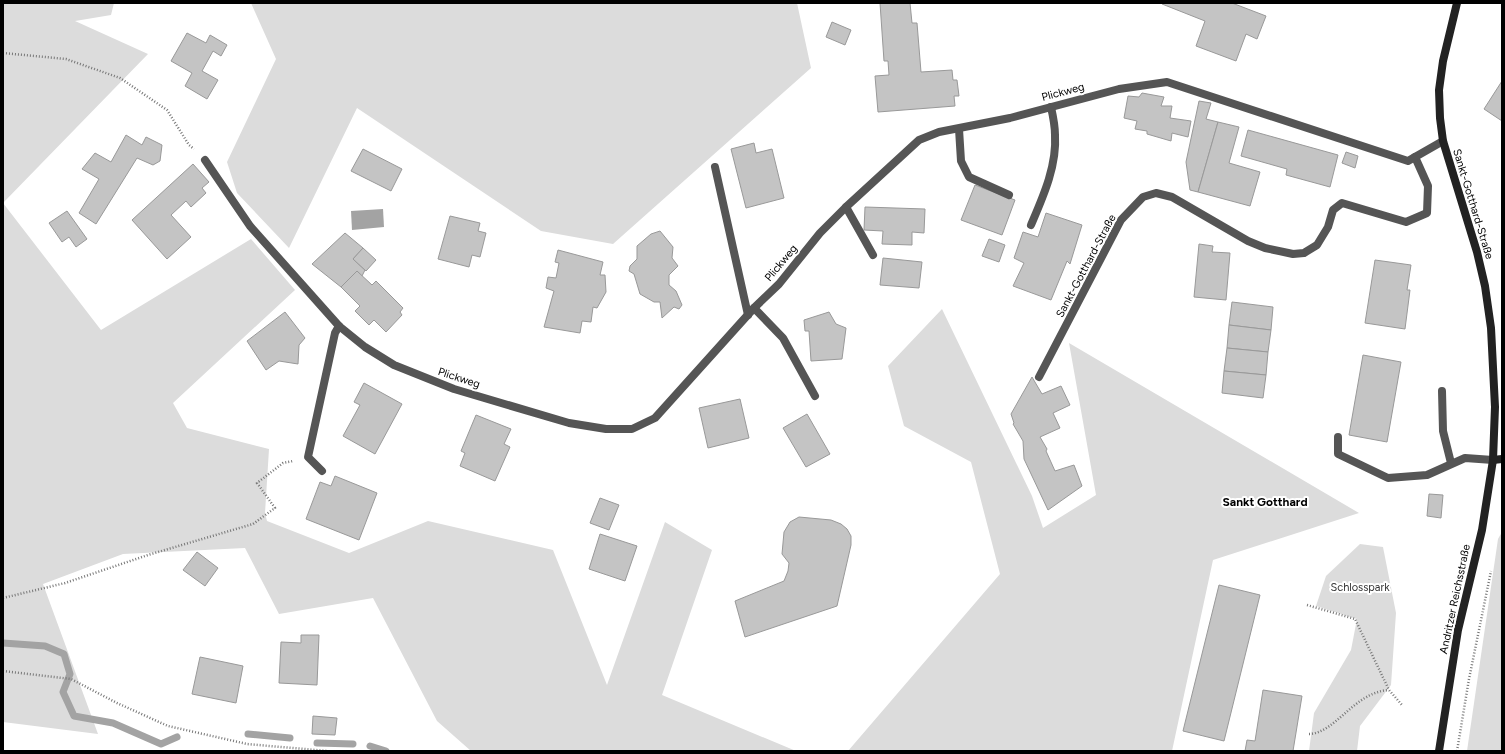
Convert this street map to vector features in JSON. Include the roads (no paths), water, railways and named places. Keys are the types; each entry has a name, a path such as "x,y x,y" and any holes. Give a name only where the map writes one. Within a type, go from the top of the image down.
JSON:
{"main road":[{"name":"Sankt-Gotthard-Straße","path":"1457,3 1443,61 1439,90 1443,141 1477,252 1485,286 1491,328 1495,407 1493,460"},
{"path":"1493,460 1502,459"},
{"name":"Andritzer Reichsstraße","path":"1439,751 1458,630 1482,530 1493,460"}],"street":[{"name":"Plickweg","path":"205,160 250,226 339,326 366,347 394,365 454,389 569,423 606,429 632,429 655,418 754,308 778,284 820,233 846,207 919,140 939,132 959,129 1119,89 1167,82 1408,160 1415,157"},
{"path":"1031,225 1046,188 1054,159 1056,135 1051,107"},
{"path":"959,129 961,161 969,178 1009,194"},
{"path":"1415,157 1443,141"},
{"name":"Sankt-Gotthard-Straße","path":"1039,376 1121,220 1143,197 1156,193 1172,197 1265,248 1293,254 1304,253 1317,245 1328,227 1333,210 1342,203 1406,222 1427,213 1428,186 1415,157"},
{"path":"715,167 748,315"},
{"path":"846,207 873,255"},
{"path":"754,308 783,338 815,396"},
{"path":"322,471 308,457 335,333 339,326"},
{"path":"1442,391 1442,431 1451,463"},
{"path":"1338,437 1338,454 1388,478 1427,476 1451,463 1465,458 1493,460"}],"waterway":[{"path":"3,643 45,646 64,654 70,674 63,692 74,716 113,723 161,744 177,737"},
{"path":"248,734 290,738"},
{"path":"317,743 353,744"},
{"path":"370,746 386,751"}],"district":[{"name":"Sankt Gotthard","path":"1265,502"}],"park label":[{"name":"Schlosspark","path":"1360,587"}]}
